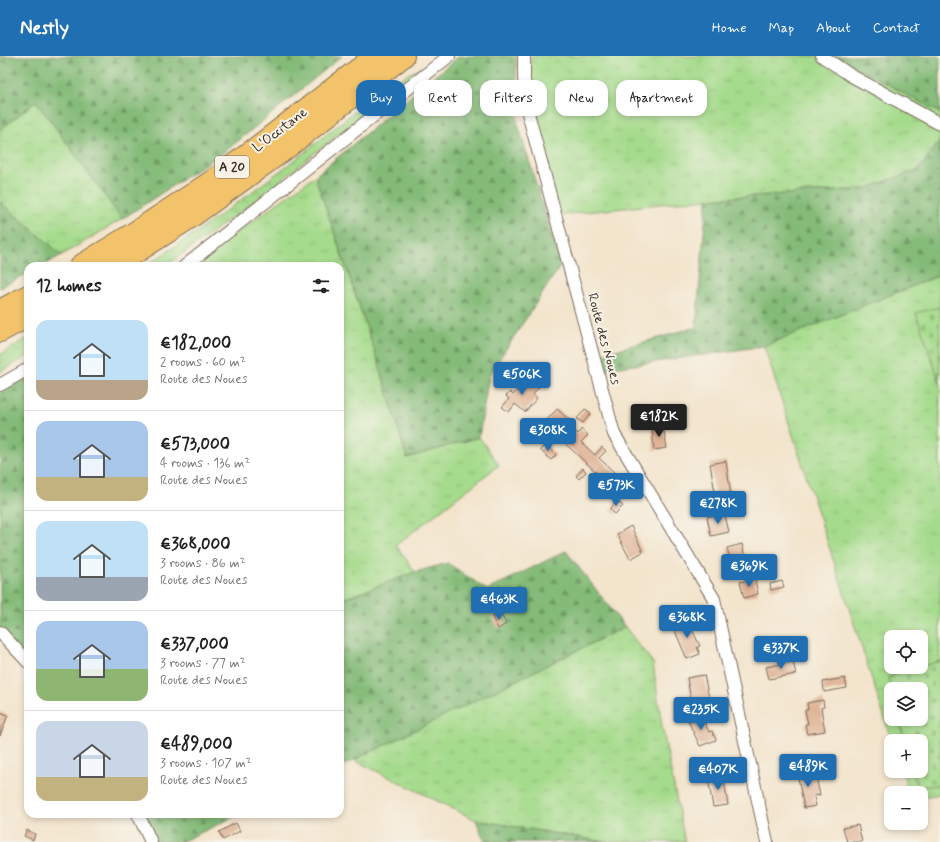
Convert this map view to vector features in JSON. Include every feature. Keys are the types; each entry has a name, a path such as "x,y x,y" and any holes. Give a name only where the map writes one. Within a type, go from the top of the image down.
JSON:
{"highway":[{"name":"L'Occitane","path":"88,262 130,236 216,179 376,56"},
{"name":"L'Occitane","path":"120,262 189,218 282,151 403,56"},
{"path":"0,311 24,298"},
{"path":"0,331 24,318"}],"street":[{"path":"190,262 449,56"},
{"name":"Route des Noues","path":"524,56 524,79 528,113 614,434 714,599 767,842"},
{"path":"822,56 850,75 940,124"},
{"path":"0,385 24,371"},
{"path":"0,632 24,658"},
{"path":"140,818 151,842"}],"green space":[{"path":"0,56 342,56 227,150 122,219 36,101 0,130"},
{"path":"459,56 516,56 516,80 480,80 480,116 517,116 517,121 561,265 489,375 479,437 407,458 379,364 315,176 387,116 406,116 406,100 414,94 414,116 472,116 472,80 430,80"},
{"path":"531,56 836,56 940,113 940,141 918,170 864,189 707,199 559,215 537,116 547,116 547,80 530,80"},
{"path":"836,56 940,56 940,113 838,57"},
{"path":"422,67 406,80 398,80 406,75"},
{"path":"36,101 122,219 62,255 0,202 0,130"},
{"path":"356,111 356,116 361,116 251,204 171,262 151,262 207,225 247,196"},
{"path":"940,141 940,275 764,346 600,370 602,354 696,327 707,199 864,189 918,170"},
{"path":"315,176 379,364 407,458 479,437 499,465 396,545 415,572 344,599 344,262 197,262"},
{"path":"0,202 62,255 49,262 24,262 24,275 0,288"},
{"path":"940,275 940,307 916,313 940,383 940,661 928,665 928,630 884,630 884,674 898,674 888,677 889,682 884,682 884,716 764,346"},
{"path":"940,307 940,383 916,313"},
{"path":"24,340 24,358 0,372 0,355"},
{"path":"24,378 24,661 0,631 0,393"},
{"path":"566,551 625,627 344,765 344,599 415,572 448,563 487,590"},
{"path":"625,627 653,663 662,726 685,842 606,842 476,820 354,760"},
{"path":"940,661 940,785 917,786 915,778 928,778 928,734 903,734 901,726 928,726 928,682 889,682 888,677 898,674 928,674 928,665"},
{"path":"887,726 901,726 903,734 890,734"},
{"path":"904,778 915,778 917,786 907,786"},
{"path":"940,785 940,794 928,796 928,786"},
{"path":"137,818 232,818 181,842 151,842"},
{"path":"476,820 606,842 485,842"}],"building":[{"path":"528,377 539,387 533,394 537,398 525,412 515,404 509,412 502,407 509,399 506,396 510,392 513,395"},
{"path":"557,409 573,423 568,430 572,434 574,430 578,434 581,429 588,435 581,442 595,455 602,447 606,451 599,458 617,475 609,484 559,438 557,439 553,436 555,433 544,423"},
{"path":"585,409 591,413 583,423 577,419"},
{"path":"535,425 543,433 539,437 531,429"},
{"path":"663,426 667,448 654,450 652,428"},
{"path":"546,444 556,455 551,460 540,450"},
{"path":"726,461 731,496 716,498 710,464"},
{"path":"583,468 586,472 579,479 576,476"},
{"path":"617,501 623,506 615,514 610,509"},
{"path":"719,514 719,517 725,515 729,532 711,536 707,517"},
{"path":"631,526 643,552 630,559 617,534"},
{"path":"742,544 747,566 741,568 743,573 733,576 731,569 728,569 727,564 731,563 727,548"},
{"path":"755,579 758,594 744,598 740,582"},
{"path":"782,581 784,587 771,590 770,584"},
{"path":"501,613 506,624 498,629 492,617"},
{"path":"687,619 700,646 697,647 700,654 687,659 672,624"},
{"path":"793,662 796,674 769,679 766,667"},
{"path":"704,675 710,702 692,706 687,678"},
{"path":"845,678 847,688 824,692 823,682"},
{"path":"823,700 824,707 821,708 825,731 807,734 805,724 808,724 805,710 808,710 807,703"},
{"path":"0,712 8,715 0,736"},
{"path":"701,715 709,732 712,731 716,740 700,746 688,721"},
{"path":"810,770 811,777 816,776 820,795 814,796 816,806 804,808 797,772"},
{"path":"723,775 728,805 713,807 708,778"},
{"path":"236,823 240,831 223,840 219,832"},
{"path":"858,825 862,842 847,842 843,828"},
{"path":"27,830 35,834 33,840 24,836"}]}
